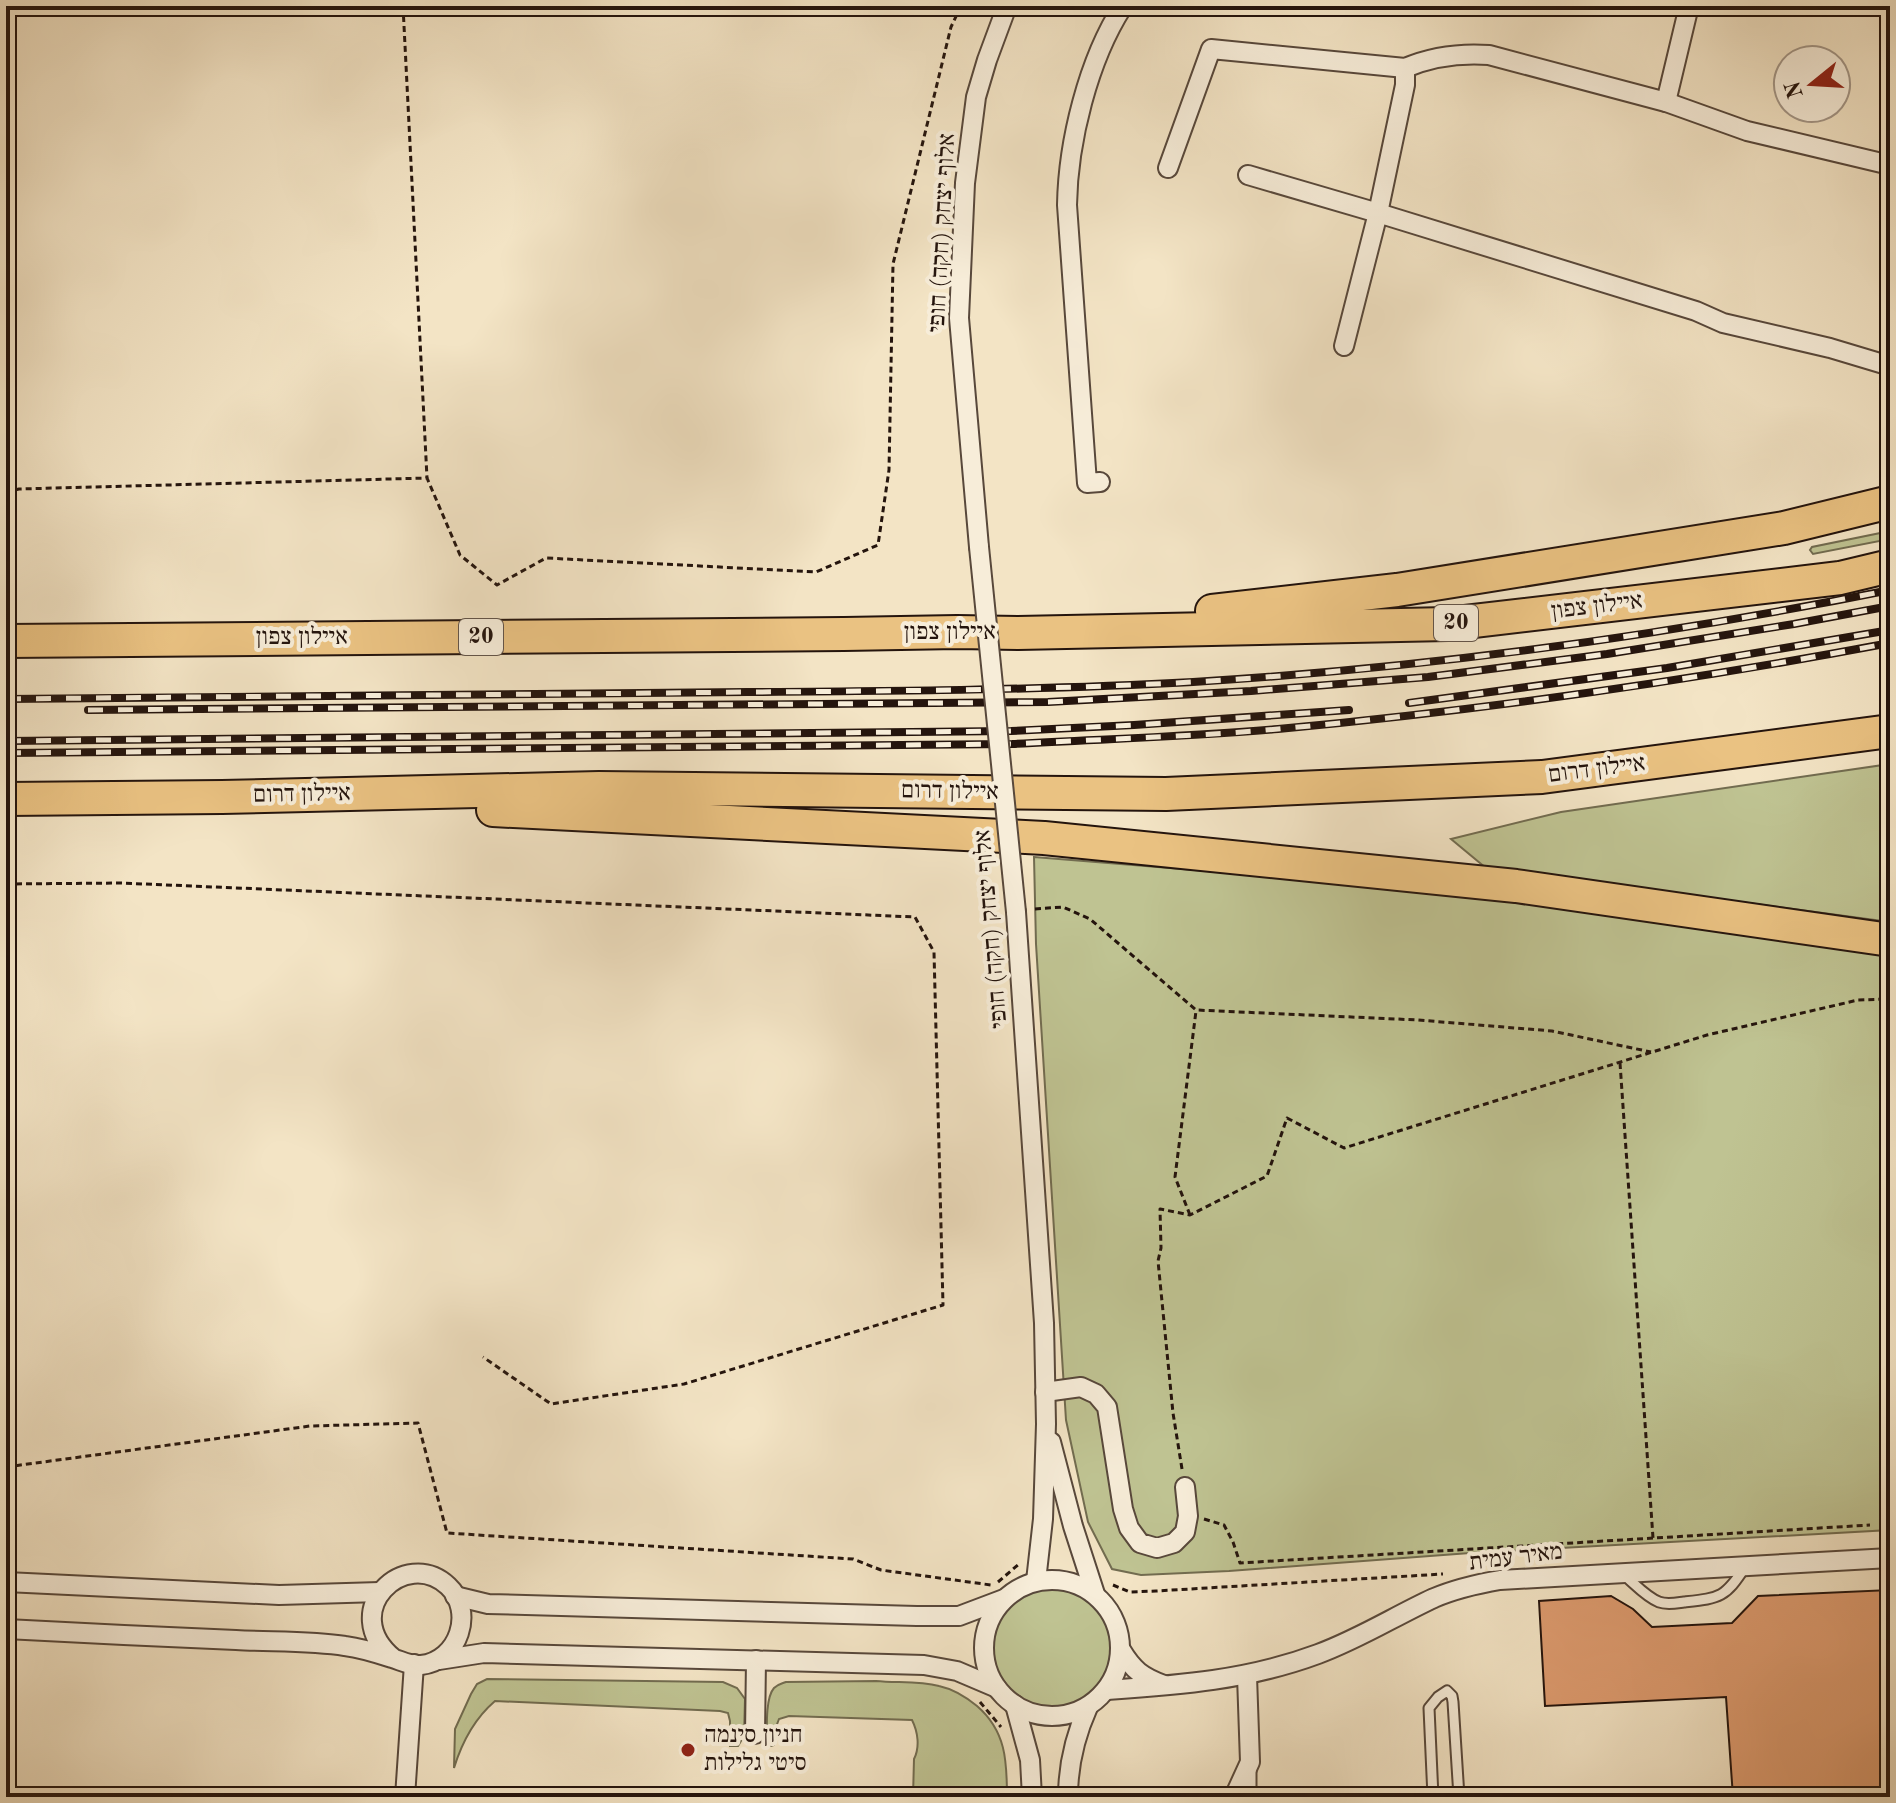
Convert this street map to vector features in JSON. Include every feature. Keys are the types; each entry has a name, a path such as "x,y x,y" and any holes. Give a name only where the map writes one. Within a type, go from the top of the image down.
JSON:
{"highway":[{"path":"1018,633 1397,590 1784,528 1890,502"},
{"name":"איילון צפון","path":"6,641 1018,633 1448,624 1840,578 1890,566"},
{"name":"איילון דרום","path":"6,799 599,788 1166,794 1542,777 1890,731"},
{"path":"222,797 1044,838 1516,886 1890,940"}],"street":[{"name":"אלוף יצחק (חקה) חופי","path":"1007,6 976,97 965,198 959,318 1016,912 1044,1323 1046,1424 1043,1519 1036,1581"},
{"path":"1100,482 1087,483 1067,183 1078,115 1105,40 1123,6"},
{"path":"1666,102 1689,6"},
{"path":"1168,168 1211,49 1405,68 1420,61 1467,53 1489,55 1666,102 1747,131 1890,165"},
{"path":"1344,346 1378,213 1405,85 1405,68"},
{"path":"1248,175 1696,311 1723,323 1830,348 1890,366"},
{"path":"1045,1392 1081,1387 1096,1394 1107,1407 1123,1509 1129,1528 1140,1543 1157,1548 1174,1543 1185,1532 1188,1516 1185,1487"},
{"name":"אלוף יצחק (חקה) חופי","path":"1046,1424 1073,1526 1102,1588"},
{"name":"מאיר עמית","path":"1107,1690 1247,1676 1335,1648 1436,1597 1500,1580 1890,1558"},
{"path":"393,1658 374,1635 371,1620 373,1606 389,1583 414,1574 438,1579 448,1586 461,1610 457,1640 448,1652 436,1660"},
{"path":"455,1596 488,1604 959,1616 999,1592 1036,1581 1067,1581 1102,1588 1116,1622 1121,1650 1119,1665 1107,1690 1088,1707 1059,1716 1029,1713 1015,1705 997,1688 988,1671 984,1652 985,1633 999,1592"},
{"path":"6,1582 279,1595 380,1592"},
{"path":"6,1629 346,1646 407,1664 422,1665 484,1653 924,1665 957,1671 997,1688"},
{"path":"1121,1650 1132,1667 1147,1679 1167,1686"},
{"path":"755,1734 756,1660"},
{"path":"405,1797 414,1664"},
{"path":"1234,1797 1250,1762 1247,1676"},
{"path":"1015,1705 1030,1760 1032,1797"},
{"path":"1068,1797 1076,1733 1088,1707"}],"lane":[{"path":"1622,1572 1650,1597 1670,1604 1716,1598 1724,1594 1745,1566"},
{"path":"1433,1797 1429,1708 1447,1691 1453,1702 1458,1792 1466,1797"},
{"path":"1250,1762 1251,1797"}],"path":[{"path":"403,6 427,478 460,555 497,585 546,558 816,572 878,545 889,470 893,264 951,27 961,6"},
{"path":"6,492 19,489 427,478"},
{"path":"6,884 121,883 915,917 934,952 943,1305 684,1384 551,1404 483,1357"},
{"path":"1016,912 1063,907 1090,919 1196,1010 1418,1020 1552,1031 1651,1052"},
{"path":"1185,1487 1173,1413 1158,1261 1161,1248 1160,1209 1190,1215 1267,1176 1287,1118 1344,1148 1707,1035 1858,1000 1890,999"},
{"path":"1190,1215 1175,1177 1196,1010"},
{"path":"1620,1062 1653,1538"},
{"path":"6,1467 310,1426 418,1423 447,1533 853,1559 881,1570 999,1592"},
{"path":"1188,1516 1224,1525 1240,1563 1870,1525"},
{"path":"1102,1588 1130,1592 1156,1591"}],"green space":[{"path":"1890,531 1890,539 1813,554 1810,550 1812,547"},
{"path":"1890,764 1890,922 1486,868 1451,839 1561,812"},
{"path":"1034,857 1480,893 1890,948 1890,1530 1470,1553 1229,1571 1141,1575 1112,1569 1088,1522 1066,1420 1036,944"},
{"path":"1052,1588 1075,1592 1095,1605 1108,1625 1112,1648 1108,1671 1095,1691 1075,1704 1052,1708 1029,1704 1009,1691 996,1671 992,1648 996,1625 1009,1605 1029,1592"},
{"path":"487,1679 723,1682 737,1688 745,1699 744,1736 738,1746 730,1746 728,1713 720,1711 495,1701 470,1732 454,1768 455,1729 477,1684"},
{"path":"876,1681 939,1686 977,1706 994,1726 1003,1747 1007,1797 913,1797 914,1759 918,1745 912,1720 789,1716 779,1719 774,1745 767,1744 768,1706 771,1693 777,1686 786,1682"}],"building":[{"path":"1890,1590 1890,1797 1733,1797 1726,1697 1545,1706 1539,1601 1611,1596 1633,1609 1652,1627 1732,1623 1758,1596"}],"railway":[{"path":"6,699 915,691 1193,682 1368,668 1543,648 1717,622 1890,590"},
{"path":"88,710 1048,702 1251,691 1428,677 1607,654 1890,606"},
{"path":"1409,703 1667,668 1890,630"},
{"path":"6,753 1012,744 1212,734 1508,703 1662,682 1890,643"},
{"path":"6,741 1011,731 1349,710"}],"place":[{"name":"חניון סינמה סיטי גלילות","path":"688,1750"}]}
